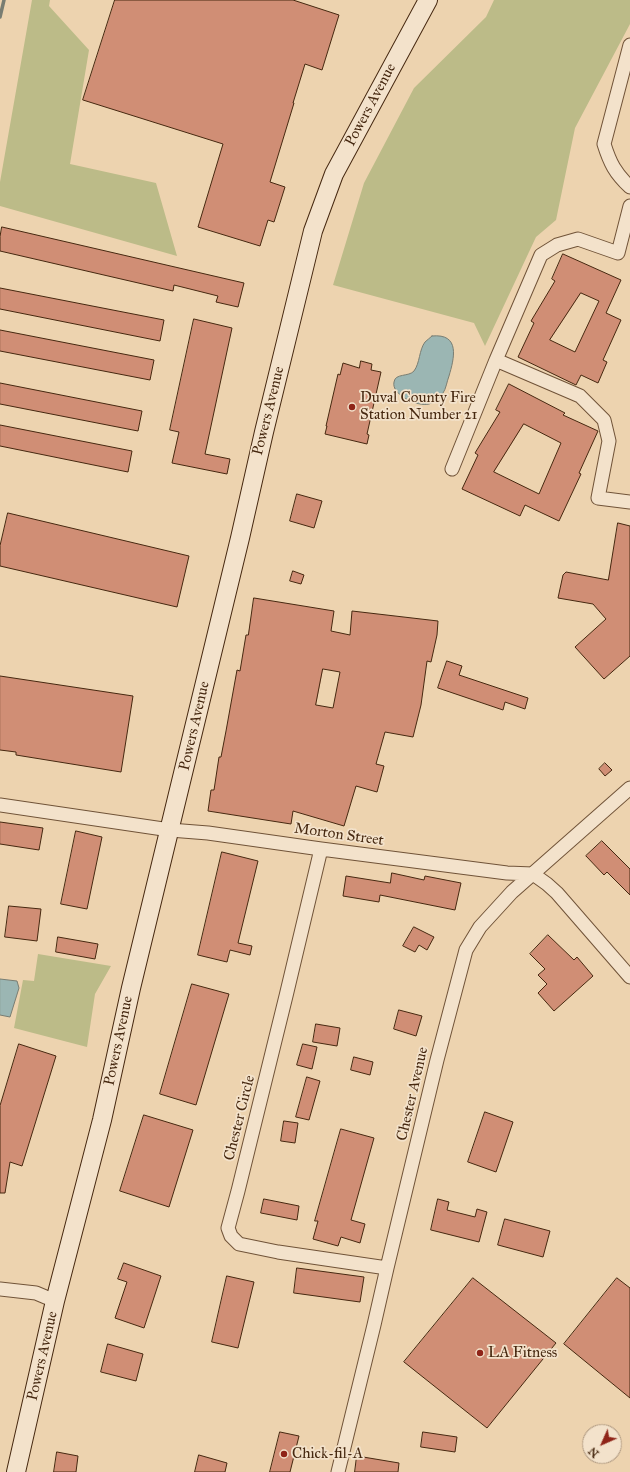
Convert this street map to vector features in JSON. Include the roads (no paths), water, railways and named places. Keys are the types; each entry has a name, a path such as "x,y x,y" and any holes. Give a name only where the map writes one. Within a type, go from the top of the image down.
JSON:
{"street":[{"name":"Powers Avenue","path":"16,1472 55,1301 102,1120 131,988 313,231 334,174 428,0"},
{"path":"630,45 604,144 609,160 619,176 630,187"},
{"path":"452,469 496,360 541,256 557,245 578,240 618,253 630,206"},
{"path":"496,360 580,396 604,420 609,440 598,498 630,502"},
{"name":"Chester Avenue","path":"338,1472 437,1060 466,950 480,926 512,892 630,788"},
{"name":"Morton Street","path":"0,805 170,830 208,833 507,873 533,874"},
{"name":"Chester Circle","path":"321,849 283,1011 228,1228 231,1236 239,1244 278,1252 387,1268"},
{"path":"533,874 557,893 630,977"},
{"path":"0,1289 36,1293 55,1301"}],"water":[{"path":"432,336 441,336 448,339 453,348 453,362 446,387 437,400 429,404 418,404 401,395 394,387 394,382 397,377 412,373 414,371 423,345"},
{"path":"0,979 17,981 19,988 10,1017 0,1015"}],"waterway":[{"path":"0,17 4,0"}],"place":[{"name":"Duval County Fire Station Number 21","path":"352,407"},
{"name":"LA Fitness","path":"480,1353"},
{"name":"Chick-fil-A","path":"284,1454"}]}
